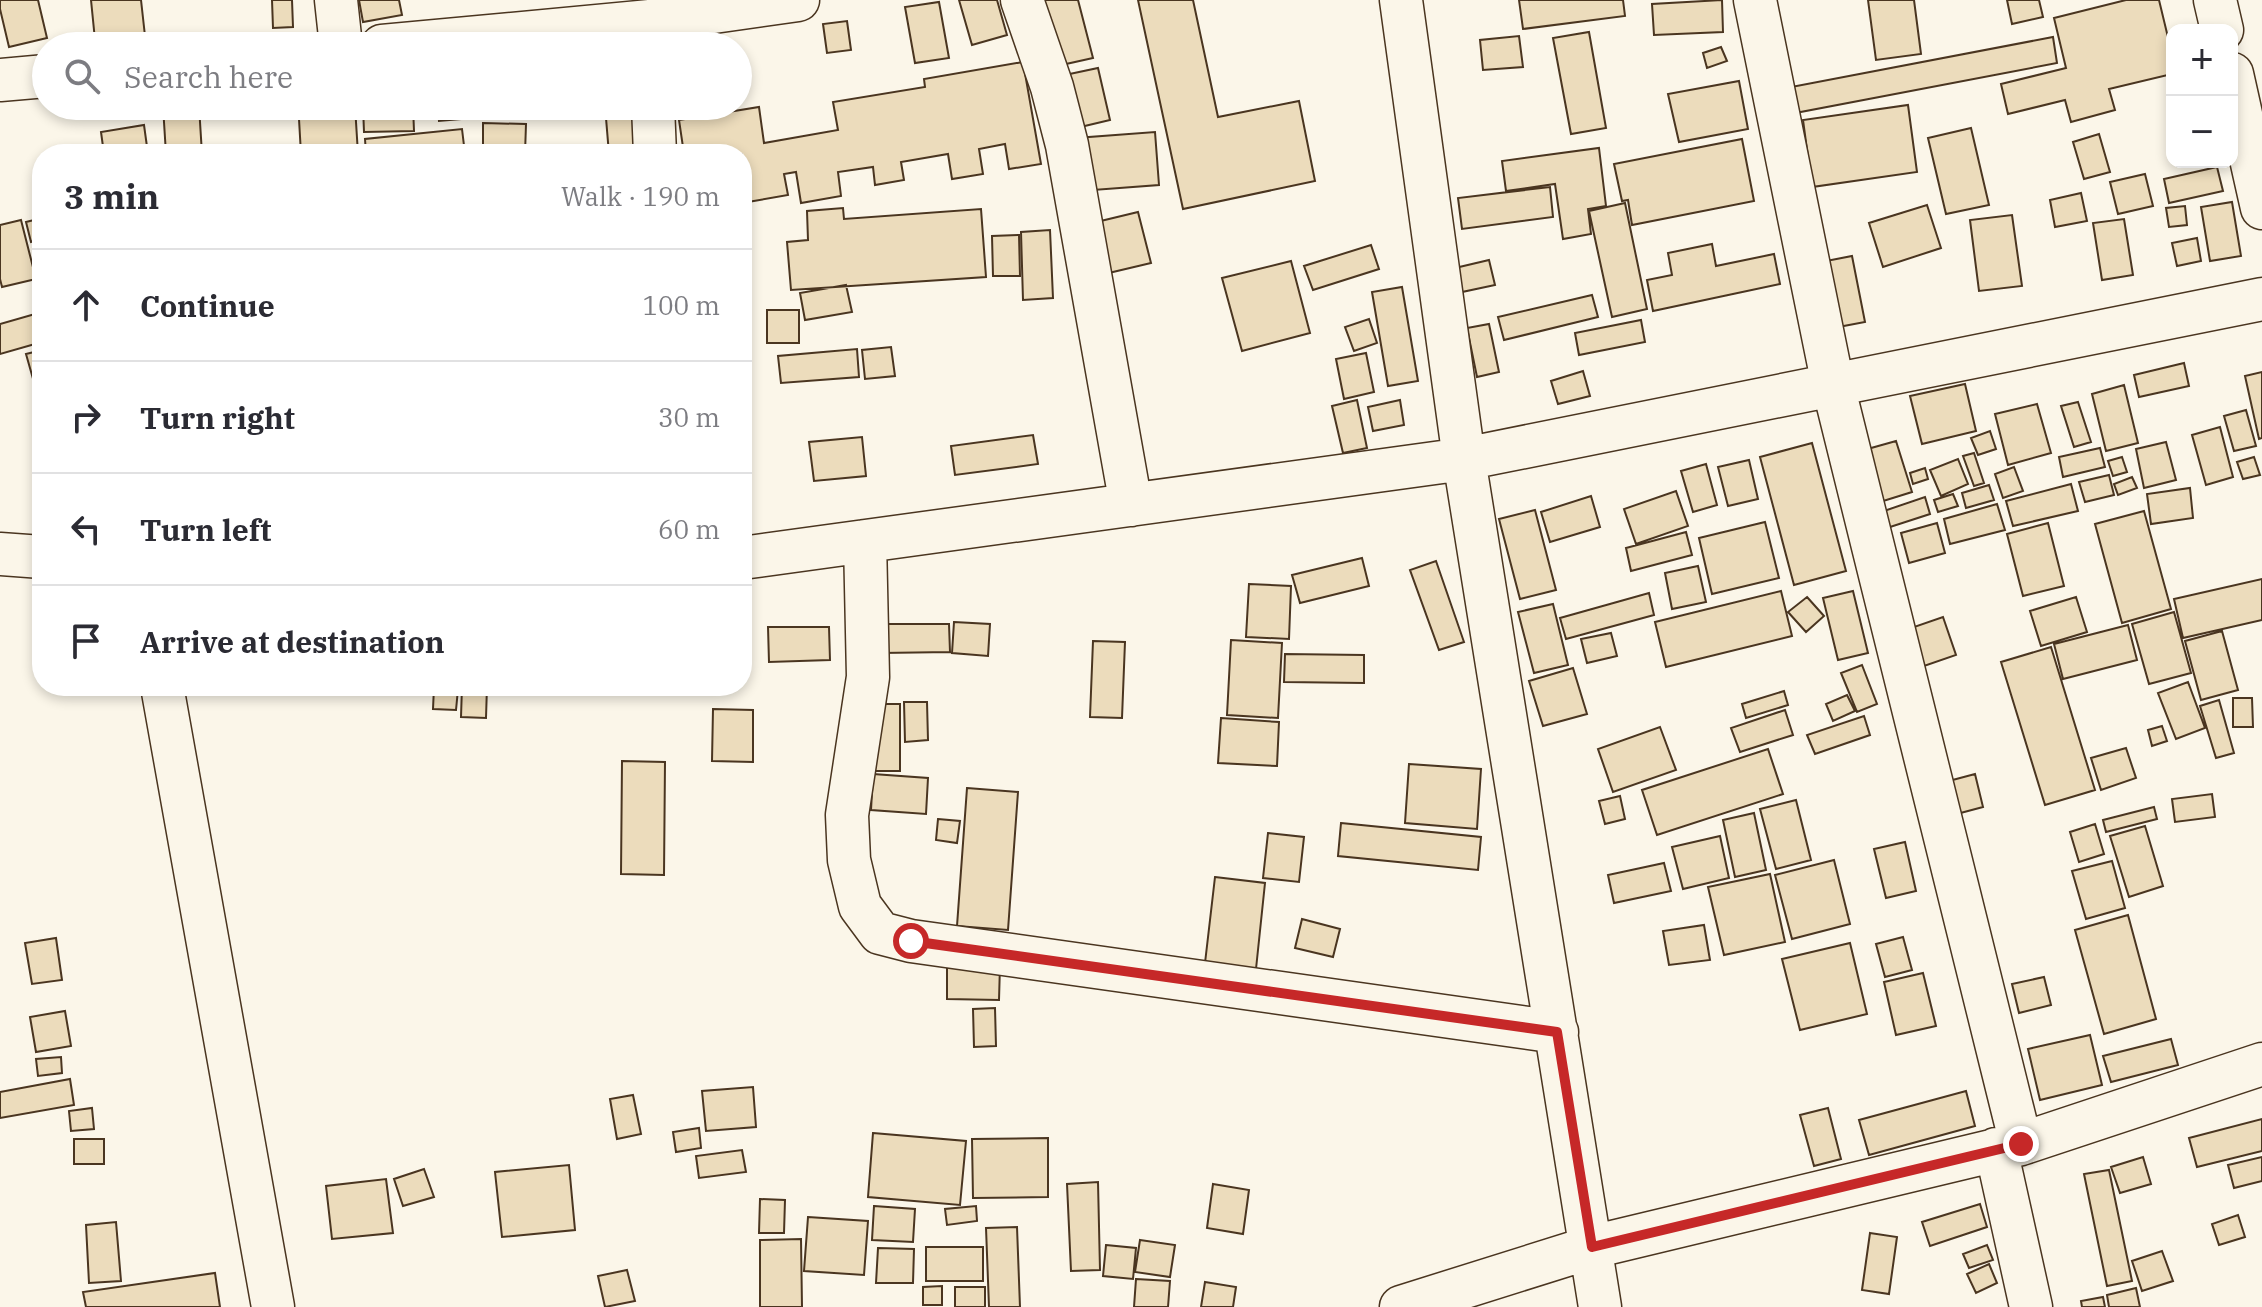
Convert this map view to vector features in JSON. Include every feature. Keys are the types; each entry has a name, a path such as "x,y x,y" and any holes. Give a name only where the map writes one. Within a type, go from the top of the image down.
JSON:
{"street":[{"path":"336,0 339,32"},
{"path":"538,32 650,22 798,0"},
{"path":"1022,0 1052,87 1067,145 1131,505"},
{"path":"1401,0 1464,459 1600,1307"},
{"path":"1755,0 1833,385 2009,1146 2031,1307"},
{"path":"2215,0 2221,24"},
{"path":"2237,96 2262,208"},
{"path":"654,120 655,144"},
{"path":"752,557 1464,459 2262,299"},
{"path":"865,541 868,677 847,815 849,860 860,906 880,933 911,941 1557,1032"},
{"path":"0,554 32,556"},
{"path":"164,696 273,1307"},
{"path":"1401,1307 1592,1247 2009,1146 2262,1064"}],"building":[{"path":"0,0 38,0 46,32 32,32 32,42 9,47"},
{"path":"91,0 141,0 145,32 94,32"},
{"path":"272,0 292,0 293,27 273,28"},
{"path":"359,0 399,0 402,15 363,22"},
{"path":"959,0 997,0 1007,35 972,45"},
{"path":"1040,0 1078,0 1093,58 1057,66"},
{"path":"1138,0 1193,0 1218,117 1299,101 1315,181 1183,209"},
{"path":"1519,0 1623,0 1625,16 1523,29"},
{"path":"1722,0 1723,32 1654,35 1652,4"},
{"path":"1868,0 1914,0 1921,54 1876,60"},
{"path":"2007,0 2039,0 2043,17 2012,24"},
{"path":"2126,0 2159,0 2166,29 2166,75 2109,89 2115,110 2071,122 2065,100 2008,114 2001,84 2066,68 2054,18"},
{"path":"939,2 949,58 915,63 905,7"},
{"path":"847,21 851,50 827,53 823,24"},
{"path":"1589,32 1606,128 1571,134 1553,38"},
{"path":"1519,36 1523,67 1483,70 1480,40"},
{"path":"2053,37 2057,63 1790,114 1786,88"},
{"path":"1721,47 1727,61 1707,68 1703,53"},
{"path":"1023,62 1041,164 1009,169 1005,144 979,149 983,174 952,179 948,154 901,162 904,180 875,185 873,167 838,172 841,196 801,203 796,172 784,174 788,195 752,201 752,144 683,144 679,120 752,120 752,108 759,107 764,143 838,130 833,102 925,87 924,79"},
{"path":"1098,68 1110,120 1072,129 1060,76"},
{"path":"1739,81 1748,129 1679,142 1668,94"},
{"path":"1908,105 1917,172 1812,187 1803,120"},
{"path":"164,120 200,120 201,144 165,144"},
{"path":"299,120 356,120 357,144 300,144"},
{"path":"364,120 414,120 414,131 364,132"},
{"path":"606,120 633,120 635,144 608,144"},
{"path":"483,123 526,124 525,144 483,144"},
{"path":"144,125 147,144 103,144 101,132"},
{"path":"1971,128 1989,205 1946,214 1928,138"},
{"path":"462,129 464,144 365,144 365,139"},
{"path":"1155,132 1159,185 1080,191 1076,138"},
{"path":"2099,134 2110,172 2084,179 2073,142"},
{"path":"1742,139 1754,201 1632,225 1628,200 1622,201 1614,164"},
{"path":"1599,148 1606,206 1588,209 1591,234 1563,239 1555,184 1506,191 1502,161"},
{"path":"2217,168 2223,191 2169,203 2164,179"},
{"path":"2145,174 2153,206 2118,214 2110,182"},
{"path":"1550,187 1553,217 1462,229 1458,198"},
{"path":"2081,193 2087,221 2055,227 2050,200"},
{"path":"2232,202 2241,256 2210,261 2201,207"},
{"path":"1625,203 1647,309 1612,317 1589,211"},
{"path":"1927,205 1941,248 1883,267 1869,223"},
{"path":"2185,206 2187,225 2169,227 2166,208"},
{"path":"843,208 844,219 981,209 986,277 791,290 787,242 808,240 807,211"},
{"path":"1138,212 1151,263 1096,276 1084,225"},
{"path":"2012,215 2022,286 1979,291 1970,220"},
{"path":"2124,219 2133,275 2102,280 2093,223"},
{"path":"21,220 32,263 32,280 2,287 0,225"},
{"path":"32,220 32,242 31,242 26,222"},
{"path":"1050,230 1053,298 1023,300 1021,232"},
{"path":"1019,235 1020,276 993,276 992,236"},
{"path":"2197,238 2201,261 2177,266 2172,243"},
{"path":"1712,244 1716,266 1774,254 1780,284 1653,311 1647,280 1672,275 1668,253"},
{"path":"1371,245 1379,269 1313,290 1304,266"},
{"path":"1852,256 1865,322 1833,328 1821,262"},
{"path":"1489,260 1495,285 1462,292 1455,268"},
{"path":"1291,261 1310,333 1242,351 1222,278"},
{"path":"846,285 852,312 805,320 800,293"},
{"path":"1402,287 1418,381 1388,386 1372,292"},
{"path":"1592,295 1598,317 1504,340 1498,317"},
{"path":"767,310 799,310 799,343 767,343"},
{"path":"32,315 32,345 0,354 0,324"},
{"path":"1369,319 1377,343 1354,351 1345,327"},
{"path":"1641,320 1645,342 1579,355 1575,333"},
{"path":"1489,324 1499,372 1477,377 1467,328"},
{"path":"891,347 895,376 865,379 862,350"},
{"path":"857,349 859,377 781,383 778,356"},
{"path":"32,352 32,375 26,354"},
{"path":"1366,353 1374,392 1344,399 1336,359"},
{"path":"2184,363 2189,386 2139,397 2134,375"},
{"path":"1583,371 1590,396 1558,404 1551,381"},
{"path":"2262,372 2262,438 2259,439 2245,376"},
{"path":"1965,384 1976,431 1922,444 1910,396"},
{"path":"2124,385 2138,443 2106,451 2092,394"},
{"path":"1357,400 1367,448 1343,453 1332,406"},
{"path":"1400,400 1404,425 1373,431 1368,407"},
{"path":"2078,402 2091,442 2074,447 2061,406"},
{"path":"2037,404 2051,453 2008,465 1995,414"},
{"path":"2246,410 2256,446 2234,451 2224,416"},
{"path":"2220,427 2233,477 2206,485 2192,435"},
{"path":"1990,431 1996,449 1978,455 1971,438"},
{"path":"1033,435 1038,464 955,475 951,446"},
{"path":"862,437 866,476 814,481 809,442"},
{"path":"1896,441 1912,492 1880,502 1864,450"},
{"path":"2166,442 2176,480 2144,488 2136,449"},
{"path":"1812,443 1846,571 1794,585 1760,457"},
{"path":"2100,448 2105,467 2063,477 2059,457"},
{"path":"1974,453 1984,483 1974,486 1963,456"},
{"path":"2122,457 2127,472 2113,476 2108,461"},
{"path":"2254,457 2260,475 2243,479 2237,462"},
{"path":"1958,459 1968,484 1941,496 1930,470"},
{"path":"1749,460 1758,499 1728,506 1718,467"},
{"path":"1706,464 1717,505 1693,512 1681,471"},
{"path":"2014,467 2023,491 2003,498 1995,474"},
{"path":"1925,468 1928,479 1913,484 1910,473"},
{"path":"2109,475 2114,495 2085,502 2079,482"},
{"path":"2132,477 2137,488 2118,495 2114,484"},
{"path":"2071,484 2078,511 2013,526 2006,501"},
{"path":"1989,485 1994,500 1966,508 1962,493"},
{"path":"2190,488 2193,518 2151,524 2147,494"},
{"path":"1676,491 1688,526 1636,544 1624,509"},
{"path":"1953,494 1958,506 1938,512 1934,500"},
{"path":"1591,496 1600,527 1550,542 1541,512"},
{"path":"1925,497 1930,514 1887,528 1881,512"},
{"path":"1997,504 2005,530 1950,544 1944,519"},
{"path":"1535,510 1556,590 1520,599 1499,519"},
{"path":"2144,511 2171,609 2122,623 2095,524"},
{"path":"1765,522 1779,578 1712,594 1699,538"},
{"path":"1937,523 1945,553 1909,563 1901,533"},
{"path":"2048,523 2064,586 2023,596 2007,534"},
{"path":"1686,532 1692,555 1631,571 1626,548"},
{"path":"1362,558 1369,586 1300,603 1292,575"},
{"path":"1436,561 1464,642 1439,650 1410,570"},
{"path":"1698,566 1706,602 1672,609 1665,573"},
{"path":"2262,579 2262,620 2183,638 2174,599"},
{"path":"1249,584 1291,586 1289,639 1246,637"},
{"path":"1781,591 1792,636 1666,667 1655,622"},
{"path":"1853,591 1868,653 1838,660 1823,598"},
{"path":"1649,593 1654,615 1566,639 1560,618"},
{"path":"1807,597 1824,616 1806,632 1788,612"},
{"path":"2076,597 2087,632 2041,646 2030,611"},
{"path":"1553,604 1568,665 1534,673 1518,612"},
{"path":"2174,612 2191,673 2149,684 2132,624"},
{"path":"1943,617 1956,655 1924,666 1911,628"},
{"path":"954,622 990,624 988,656 952,653"},
{"path":"881,624 949,624 950,652 881,653"},
{"path":"2128,625 2137,660 2063,679 2054,644"},
{"path":"768,627 829,627 830,660 769,662"},
{"path":"2222,631 2238,690 2201,700 2185,641"},
{"path":"1611,633 1617,656 1587,663 1581,639"},
{"path":"1231,640 1282,643 1278,718 1227,715"},
{"path":"1093,641 1125,642 1122,718 1090,717"},
{"path":"2051,647 2095,790 2045,805 2001,662"},
{"path":"1285,654 1364,655 1364,683 1284,682"},
{"path":"1862,665 1877,704 1857,712 1841,673"},
{"path":"1573,668 1587,714 1543,726 1529,681"},
{"path":"2188,682 2205,728 2176,739 2158,693"},
{"path":"1784,691 1788,705 1746,718 1742,704"},
{"path":"1847,695 1855,711 1833,721 1826,704"},
{"path":"434,696 457,696 456,710 433,709"},
{"path":"462,696 487,696 486,718 461,717"},
{"path":"2233,698 2252,698 2253,727 2233,727"},
{"path":"2219,700 2234,753 2216,758 2200,706"},
{"path":"904,702 927,702 928,740 905,742"},
{"path":"872,704 900,704 900,771 871,771"},
{"path":"713,709 753,710 753,762 712,761"},
{"path":"1785,710 1793,735 1740,752 1731,728"},
{"path":"1864,716 1870,735 1815,754 1807,735"},
{"path":"1221,718 1279,722 1277,766 1218,763"},
{"path":"2162,726 2167,741 2152,746 2148,730"},
{"path":"1660,727 1676,770 1613,792 1598,749"},
{"path":"2126,748 2136,778 2101,790 2091,758"},
{"path":"1768,749 1783,794 1657,835 1642,790"},
{"path":"622,761 665,762 664,875 621,874"},
{"path":"1409,764 1481,769 1477,829 1405,823"},
{"path":"873,774 928,778 926,814 871,810"},
{"path":"1975,774 1983,807 1953,815 1945,782"},
{"path":"967,788 1018,792 1008,930 957,926"},
{"path":"2212,794 2215,817 2175,822 2172,799"},
{"path":"1620,796 1625,819 1605,824 1599,801"},
{"path":"1796,800 1811,860 1776,869 1760,809"},
{"path":"2154,807 2157,819 2106,832 2103,820"},
{"path":"1754,813 1766,870 1735,877 1723,820"},
{"path":"938,819 960,821 957,843 936,840"},
{"path":"1341,823 1481,837 1478,870 1338,856"},
{"path":"2095,824 2104,854 2079,862 2070,832"},
{"path":"2145,826 2163,886 2129,897 2110,836"},
{"path":"1268,833 1304,837 1299,882 1263,878"},
{"path":"1720,836 1729,878 1683,889 1672,847"},
{"path":"1905,842 1916,891 1886,898 1874,849"},
{"path":"1834,860 1850,924 1792,939 1775,875"},
{"path":"2112,861 2125,908 2086,919 2072,871"},
{"path":"1664,863 1671,891 1614,903 1608,875"},
{"path":"1770,874 1785,942 1724,955 1708,887"},
{"path":"1215,877 1265,883 1256,969 1205,963"},
{"path":"2128,915 2156,1019 2104,1034 2075,930"},
{"path":"1302,919 1340,929 1333,957 1295,948"},
{"path":"1704,925 1710,960 1669,965 1663,931"},
{"path":"1903,937 1912,970 1885,977 1876,944"},
{"path":"56,938 62,980 32,984 25,943"},
{"path":"1850,943 1867,1014 1800,1030 1782,959"},
{"path":"947,964 1000,965 999,1000 947,999"},
{"path":"1923,973 1936,1026 1896,1035 1884,982"},
{"path":"2044,977 2051,1005 2019,1013 2012,984"},
{"path":"995,1008 996,1046 974,1047 973,1009"},
{"path":"65,1011 71,1046 36,1052 30,1017"},
{"path":"2090,1035 2102,1085 2040,1100 2028,1049"},
{"path":"2171,1039 2178,1065 2111,1082 2103,1056"},
{"path":"61,1057 62,1073 38,1076 36,1059"},
{"path":"70,1079 74,1105 0,1118 0,1092"},
{"path":"753,1087 756,1127 706,1131 702,1091"},
{"path":"1966,1091 1975,1126 1869,1155 1859,1120"},
{"path":"633,1095 641,1134 617,1139 610,1099"},
{"path":"92,1108 94,1129 71,1131 69,1111"},
{"path":"1828,1108 1841,1159 1814,1166 1800,1115"},
{"path":"2262,1119 2262,1151 2197,1167 2189,1138"},
{"path":"699,1128 701,1148 676,1152 673,1132"},
{"path":"873,1133 966,1141 960,1205 868,1197"},
{"path":"1048,1138 1048,1197 973,1198 972,1139"},
{"path":"74,1139 104,1139 104,1164 74,1164"},
{"path":"742,1150 746,1172 699,1178 696,1156"},
{"path":"2143,1157 2151,1184 2120,1193 2111,1167"},
{"path":"2262,1157 2262,1181 2234,1188 2228,1165"},
{"path":"569,1165 575,1230 502,1237 495,1172"},
{"path":"424,1169 434,1197 403,1206 394,1179"},
{"path":"2109,1170 2132,1281 2107,1286 2084,1174"},
{"path":"386,1179 393,1233 332,1239 326,1186"},
{"path":"1098,1182 1100,1270 1071,1271 1067,1184"},
{"path":"1213,1184 1249,1190 1243,1234 1207,1228"},
{"path":"760,1199 785,1200 784,1233 759,1233"},
{"path":"1980,1204 1987,1227 1930,1246 1922,1222"},
{"path":"874,1206 915,1209 913,1242 872,1240"},
{"path":"976,1206 977,1221 947,1225 945,1209"},
{"path":"2238,1215 2245,1237 2219,1245 2212,1224"},
{"path":"808,1217 868,1221 864,1275 804,1271"},
{"path":"116,1222 121,1281 89,1283 86,1225"},
{"path":"1017,1227 1020,1307 989,1307 986,1228"},
{"path":"1870,1233 1897,1237 1889,1294 1862,1290"},
{"path":"801,1239 802,1307 760,1307 760,1240"},
{"path":"1140,1240 1175,1245 1170,1277 1135,1272"},
{"path":"1106,1245 1136,1248 1133,1279 1103,1276"},
{"path":"1987,1245 1993,1260 1969,1268 1963,1254"},
{"path":"926,1247 983,1247 983,1281 926,1281"},
{"path":"878,1248 914,1249 913,1283 876,1283"},
{"path":"2162,1251 2173,1281 2142,1291 2132,1261"},
{"path":"1989,1264 1997,1283 1976,1293 1967,1274"},
{"path":"627,1270 635,1301 605,1307 598,1276"},
{"path":"215,1273 220,1307 86,1307 83,1292"},
{"path":"1136,1279 1170,1281 1168,1307 1134,1307"},
{"path":"1205,1282 1236,1287 1233,1307 1201,1307"},
{"path":"942,1286 942,1305 923,1305 923,1287"},
{"path":"955,1287 985,1287 985,1307 955,1307"},
{"path":"2136,1288 2140,1307 2109,1307 2107,1295"},
{"path":"2103,1297 2105,1307 2082,1307 2081,1301"}],"route":[{"path":"911,941 1557,1032 1592,1247 2021,1144"}]}
